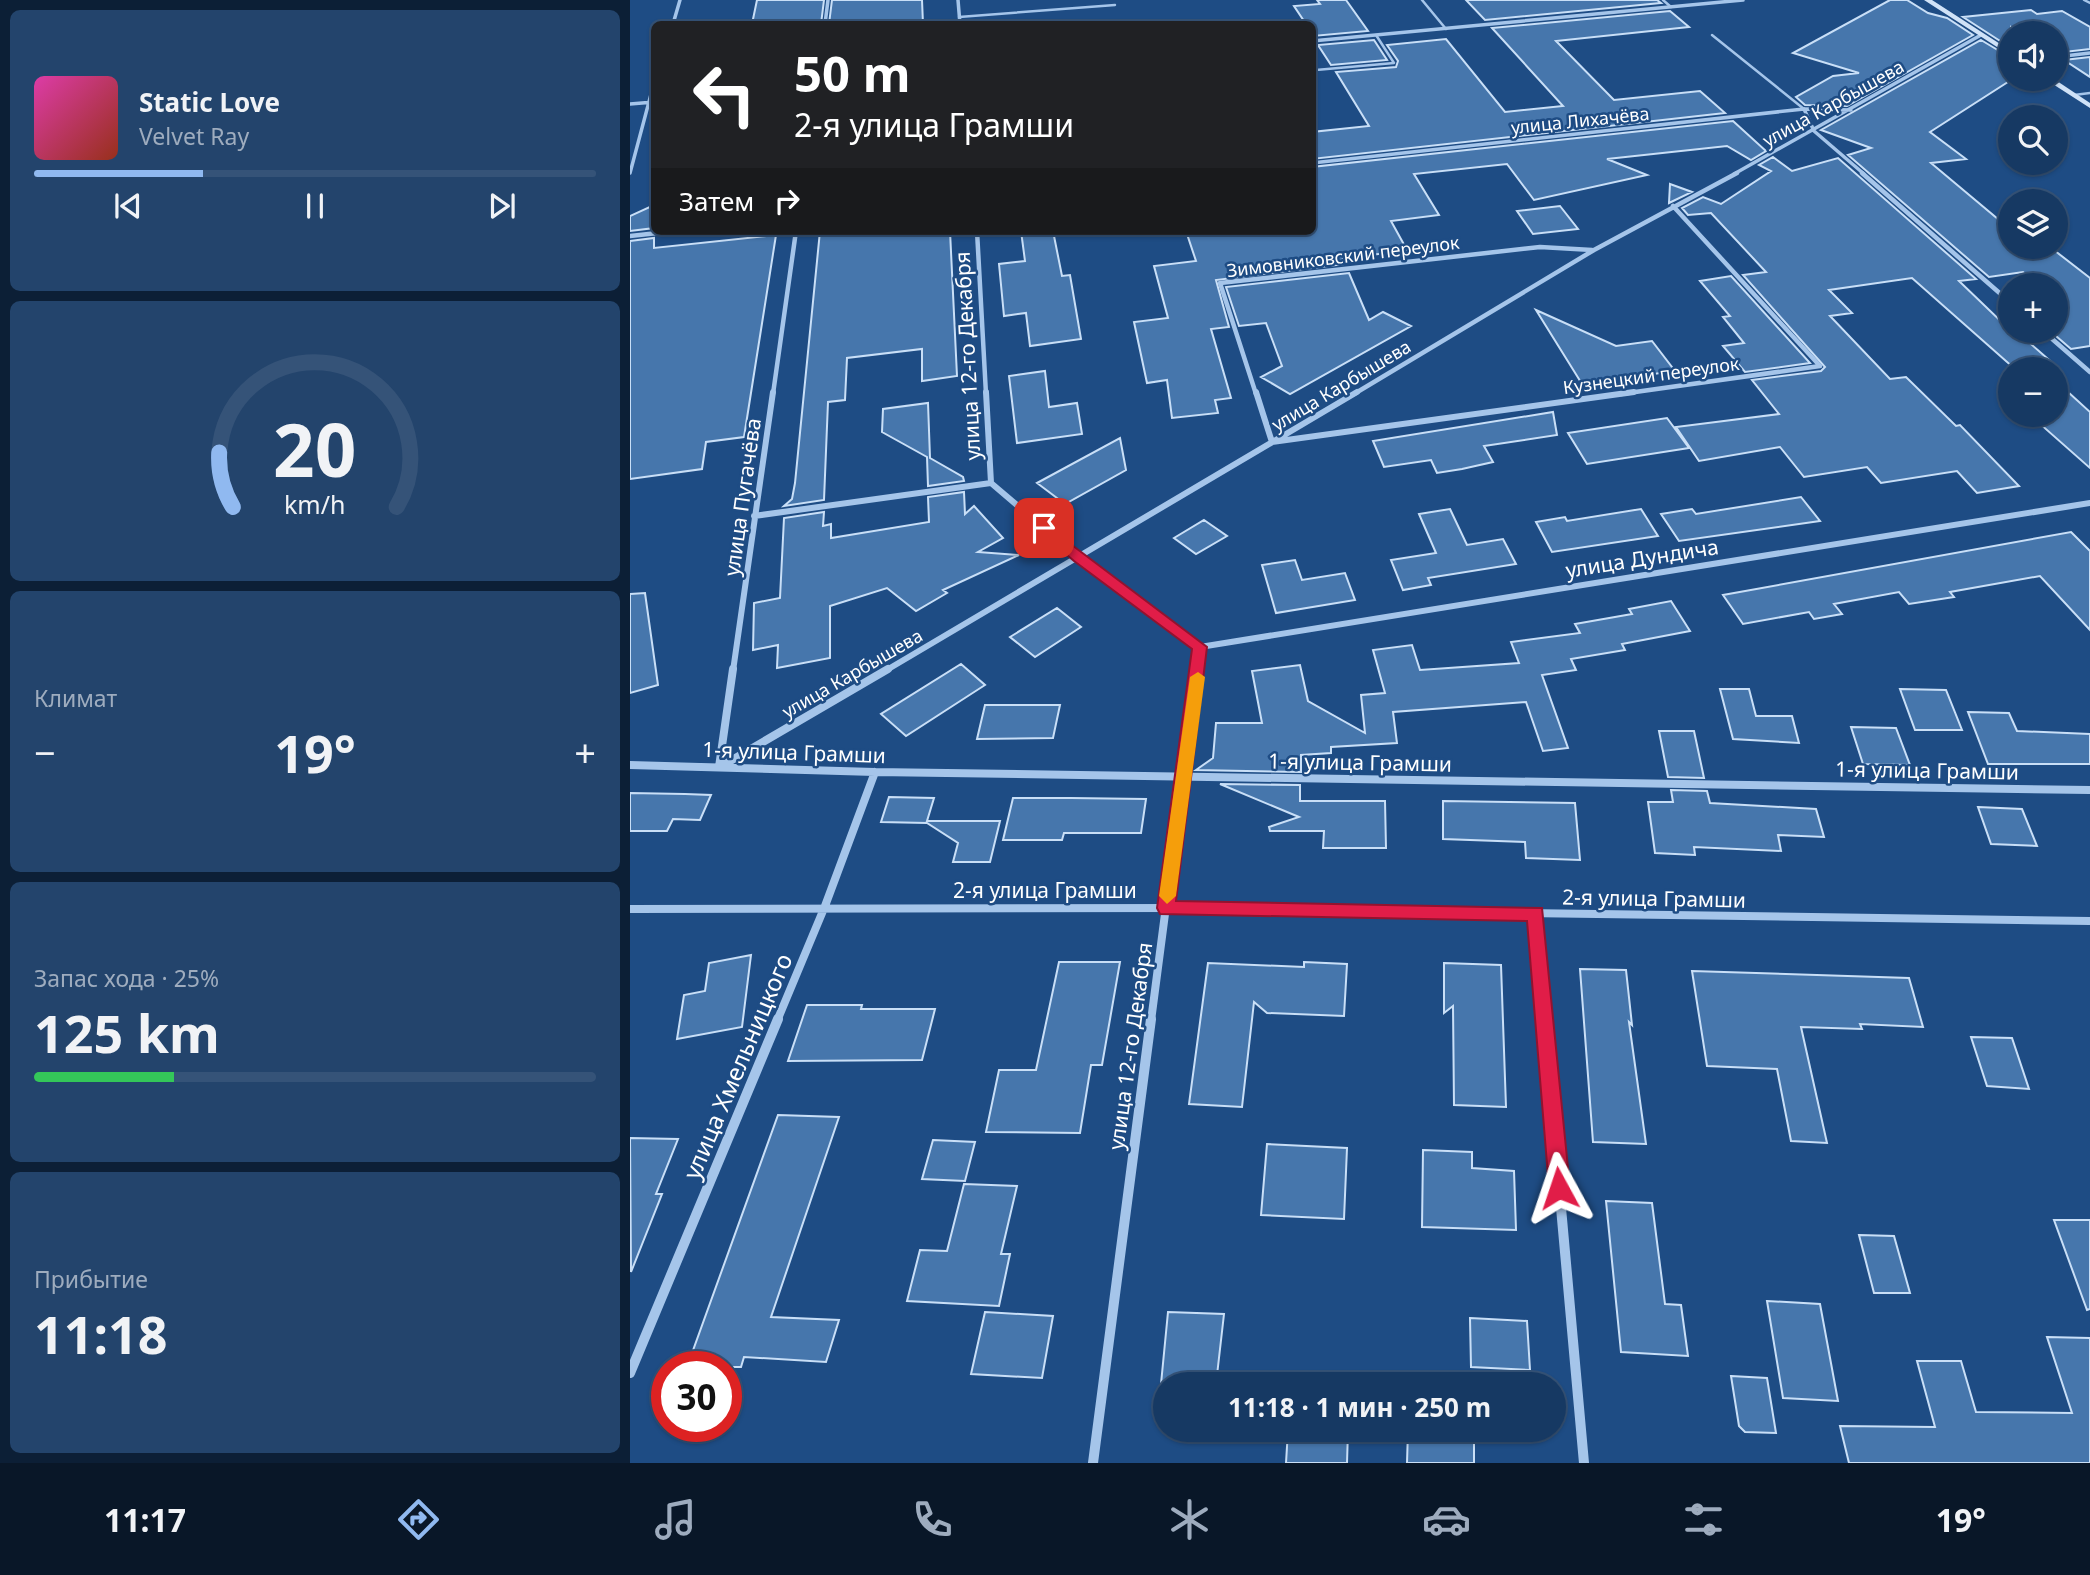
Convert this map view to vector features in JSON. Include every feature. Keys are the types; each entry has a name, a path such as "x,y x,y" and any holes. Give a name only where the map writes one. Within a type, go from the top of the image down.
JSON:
{"street":[{"path":"674,21 680,0"},
{"path":"825,21 828,0"},
{"path":"958,0 960,21"},
{"path":"1316,41 1743,0"},
{"path":"1927,0 1998,46"},
{"name":"улица Карбышева","path":"719,767 1079,558 1594,250 1814,131 1981,35"},
{"path":"2068,56 2090,53"},
{"path":"2068,91 2090,106"},
{"path":"630,104 651,102"},
{"path":"630,173 651,105"},
{"path":"1804,109 1814,131 1998,292"},
{"name":"улица Лихачёва","path":"1316,163 1804,109 1851,110"},
{"name":"Кузнецкий переулок","path":"1272,443 1820,366 1673,205"},
{"path":"630,236 651,234"},
{"name":"улица Пугачёва","path":"719,767 795,235"},
{"name":"улица 12-го Декабря","path":"977,235 991,483 1079,558 1200,647 1093,1463"},
{"name":"Зимовниковский переулок","path":"1272,443 1220,283 1540,247 1594,250"},
{"path":"2057,343 2090,372"},
{"path":"754,516 991,483"},
{"name":"улица Дундича","path":"1200,647 2090,503"},
{"name":"1-я улица Грамши","path":"630,765 874,772 2090,790"},
{"name":"улица Хмельницкого","path":"630,1373 825,906 874,772"},
{"name":"2-я улица Грамши","path":"630,909 825,906 1166,908 2090,921"},
{"path":"1535,913 1584,1463"}],"lane":[{"path":"1422,0 1446,29"},
{"path":"1663,0 1671,7"},
{"path":"2084,0 2090,3"},
{"path":"959,17 1115,5"},
{"path":"1712,34 1804,109"},
{"path":"1316,71 1394,63 1376,35"},
{"path":"2074,95 2090,93"}],"building":[{"path":"757,0 824,0 821,21 753,21"},
{"path":"832,0 922,0 923,21 829,21"},
{"path":"1317,0 1346,0 1368,31 1316,36 1316,21 1304,21 1294,6 1320,4"},
{"path":"1466,0 1657,0 1661,3 1485,20"},
{"path":"1890,0 1907,0 1928,13 1947,18 1973,35 1847,106 1805,105 1796,97 1833,76 1859,73 1793,53"},
{"path":"2031,10 2037,14 2062,11 2090,27 2090,49 2068,52 2068,21 1998,21 1998,40 1963,17"},
{"path":"1670,11 1689,27 1556,41 1614,100 1700,91 1725,113 1316,159 1316,132 1369,126 1336,72 1396,67 1398,61 1387,45 1446,39 1505,112 1563,106 1492,28"},
{"path":"1374,40 1387,60 1331,65 1318,45"},
{"path":"1981,40 1998,50 1998,88 1930,132 1966,159 1931,163 1998,219 1998,259 2065,259 2090,278 2090,346 2071,349 2064,343 2068,343 2068,273 1998,273 1998,276 1989,277 1848,155 1871,148 1821,130"},
{"path":"2090,57 2090,77 2068,63 2068,60"},
{"path":"1733,121 1766,151 1751,160 1727,146 1607,159 1647,175 1534,200 1507,164 1414,174 1439,215 1391,221 1407,250 1343,259 1345,264 1216,280 1229,327 1211,329 1231,398 1215,400 1218,413 1172,418 1167,380 1147,383 1134,322 1168,318 1154,266 1196,261 1187,235 1316,235 1316,167"},
{"path":"1773,157 1792,171 1838,158 1976,279 1959,281 1998,318 1998,343 2030,343 2046,357 2001,357 1912,278 1829,290 1852,313 1830,316 1890,379 1906,377 1956,426 1960,425 2019,486 1977,493 1957,471 1881,483 1867,467 1804,477 1780,447 1699,461 1676,427 1779,414 1752,380 1821,371 1825,367 1743,275 1766,272 1711,213 1688,215 1682,208 1703,197 1721,204 1771,171 1759,165"},
{"path":"1670,184 1692,192 1669,203"},
{"path":"651,206 651,228 630,231 630,216"},
{"path":"1560,206 1578,229 1533,234 1517,211"},
{"path":"776,235 744,437 706,442 702,469 630,479 630,241 654,238 654,248"},
{"path":"820,235 950,235 957,376 922,381 922,349 847,358 845,400 828,402 824,500 784,506 792,499"},
{"path":"1022,235 1054,235 1062,276 1070,275 1081,339 1030,346 1026,313 1004,316 999,264 1025,261"},
{"path":"1349,273 1369,320 1383,312 1411,326 1290,394 1261,377 1282,366 1266,323 1239,326 1226,287"},
{"path":"1731,276 1810,363 1745,372 1723,346 1744,343 1723,317 1730,316 1700,281"},
{"path":"1536,310 1616,346 1652,341 1675,371 1582,384"},
{"path":"1045,371 1049,407 1077,403 1082,434 1017,443 1009,376"},
{"path":"2068,392 2090,412 2090,468 2044,427 2068,427"},
{"path":"928,403 930,458 963,477 964,481 928,486 927,457 882,432 883,409"},
{"path":"1553,412 1557,435 1484,446 1493,462 1462,469 1437,473 1431,460 1384,467 1373,441"},
{"path":"1667,418 1689,448 1587,464 1568,433"},
{"path":"1120,438 1126,470 1065,504 1037,483"},
{"path":"964,492 965,514 974,506 1003,538 978,552 1019,555 943,590 947,593 916,611 887,588 830,606 830,658 777,668 778,645 753,650 754,603 780,598 784,518 824,512 823,526 831,524 831,538 929,522 928,497"},
{"path":"1801,497 1820,521 1679,541 1661,514 1692,509 1696,514"},
{"path":"1450,509 1467,545 1503,539 1516,564 1428,578 1431,585 1403,590 1391,560 1436,553 1419,514"},
{"path":"1641,509 1658,536 1552,552 1536,522 1565,517 1567,521"},
{"path":"1204,520 1227,536 1196,554 1174,538"},
{"path":"2071,532 2090,551 2090,630 2040,576 1950,592 1954,597 1909,604 1899,592 1834,604 1842,614 1814,619 1809,612 1743,624 1723,595"},
{"path":"1295,560 1302,580 1345,573 1355,600 1276,613 1262,565"},
{"path":"645,593 658,685 630,693 630,594"},
{"path":"1671,601 1690,631 1622,644 1625,650 1571,659 1576,670 1542,675 1568,748 1543,751 1526,702 1393,712 1397,743 1331,747 1331,753 1301,755 1301,772 1196,770 1213,758 1216,723 1262,723 1252,671 1300,665 1308,701 1365,733 1361,695 1385,693 1373,650 1412,645 1420,670 1519,663 1511,642 1580,633 1575,624 1632,614 1629,609"},
{"path":"1057,608 1081,627 1035,657 1010,637"},
{"path":"961,664 985,685 906,736 881,714"},
{"path":"1720,689 1749,689 1756,716 1792,716 1799,743 1733,739"},
{"path":"1900,689 1946,690 1962,730 1915,730"},
{"path":"985,705 1060,705 1053,738 977,739"},
{"path":"1968,712 2009,713 2017,731 2090,734 2090,764 1988,764"},
{"path":"1851,727 1896,728 1910,765 1863,764"},
{"path":"1659,731 1694,731 1704,778 1668,777"},
{"path":"1220,784 1300,785 1300,801 1385,801 1386,848 1323,848 1324,831 1270,831 1269,827 1299,817"},
{"path":"1671,790 1707,791 1710,803 1816,809 1824,837 1778,835 1781,851 1694,847 1695,855 1655,853 1648,802 1673,802"},
{"path":"630,793 711,795 700,820 673,819 667,831 630,831"},
{"path":"889,797 934,798 927,821 1000,821 990,862 953,862 958,843 927,823 881,822"},
{"path":"1013,798 1146,799 1141,833 1064,833 1062,840 1003,840"},
{"path":"1443,801 1575,803 1580,860 1526,858 1525,842 1443,839"},
{"path":"1978,807 2022,809 2037,846 1991,844"},
{"path":"751,955 742,1027 677,1039 684,995 705,991 709,963"},
{"path":"1059,962 1120,962 1102,1065 1091,1065 1080,1133 986,1132 999,1070 1036,1070"},
{"path":"1304,962 1347,964 1344,1016 1267,1013 1254,1002 1242,1107 1189,1104 1208,963 1304,967"},
{"path":"1444,963 1501,965 1506,1107 1454,1105 1453,1006 1444,1013"},
{"path":"1580,969 1626,970 1632,1025 1629,1022 1646,1144 1593,1142"},
{"path":"1692,971 1909,978 1923,1027 1860,1024 1862,1029 1801,1027 1827,1143 1791,1141 1777,1069 1707,1066"},
{"path":"807,1005 862,1005 861,1009 935,1009 922,1060 788,1061"},
{"path":"1971,1037 2012,1038 2029,1089 1987,1086"},
{"path":"778,1115 839,1117 771,1317 839,1320 826,1362 744,1357 742,1364 742,1351 693,1351"},
{"path":"630,1138 678,1139 656,1194 662,1194 631,1272"},
{"path":"933,1140 975,1142 965,1181 922,1179"},
{"path":"1267,1144 1347,1148 1344,1219 1261,1215"},
{"path":"1423,1150 1472,1152 1472,1168 1514,1171 1516,1230 1422,1227"},
{"path":"964,1184 1017,1186 1001,1254 1010,1254 999,1306 907,1301 920,1250 947,1251"},
{"path":"1606,1201 1652,1203 1665,1304 1681,1305 1688,1356 1621,1352"},
{"path":"2054,1220 2090,1220 2090,1309 2087,1310"},
{"path":"1859,1235 1894,1236 1910,1293 1874,1293"},
{"path":"1767,1301 1820,1304 1838,1401 1783,1398"},
{"path":"985,1312 1053,1316 1042,1378 971,1374"},
{"path":"1168,1312 1224,1314 1217,1372 1162,1372"},
{"path":"1470,1318 1527,1321 1530,1370 1471,1367"},
{"path":"2047,1337 2090,1338 2090,1463 1849,1463 1840,1426 1935,1427 1917,1361 1961,1361 1976,1412 2072,1413"},
{"path":"1731,1376 1767,1378 1776,1433 1745,1432 1739,1426"},
{"path":"1287,1442 1348,1442 1347,1463 1286,1463"},
{"path":"1408,1442 1474,1442 1474,1463 1407,1463"}],"slow traffic":[{"path":"1167,896 1198,677"}],"route":[{"path":"1044,528 1079,558 1200,647 1166,908 1535,913 1559,1188"}]}
